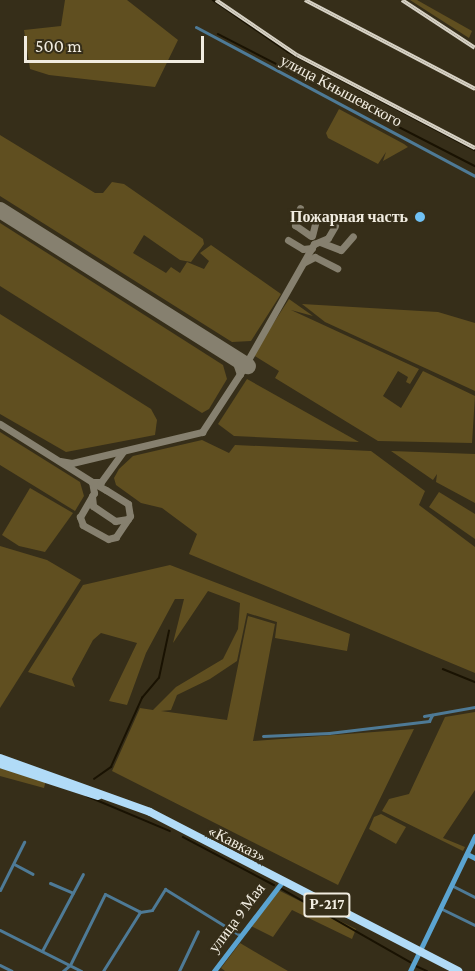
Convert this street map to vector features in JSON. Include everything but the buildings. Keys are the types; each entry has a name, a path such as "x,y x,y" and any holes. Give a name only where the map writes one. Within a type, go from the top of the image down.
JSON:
{"highway":[{"name":"«Кавказ»","path":"3,762 151,816 419,952"},
{"name":"«Кавказ»","path":"3,762 150,812 321,899 452,971"},
{"name":"Р-217","path":"419,952 458,971"}],"main road":[{"path":"410,971 475,836"},
{"path":"467,854 475,858"},
{"name":"улица 9 Мая","path":"214,971 282,882"}],"street":[{"name":"улица Кнышевского","path":"196,27 475,176"},
{"path":"424,716 475,707"},
{"path":"263,736 329,733 429,721 432,714"},
{"path":"0,890 24,842"},
{"path":"14,864 33,874"},
{"path":"42,951 83,874"},
{"path":"50,883 73,893"},
{"path":"451,885 475,897"},
{"path":"63,971 70,965 105,894 140,912 152,910 165,889 241,936"},
{"path":"440,908 475,925"},
{"path":"103,971 140,912"},
{"path":"0,930 81,971"},
{"path":"179,971 198,931"},
{"path":"0,965 12,971"}],"shaded area":[{"path":"65,0 127,0 178,40 155,87 49,75 30,69 24,30 61,26"},
{"path":"410,0 417,0 472,31 469,38"},
{"path":"339,109 408,147 383,161 386,152 378,164 328,138 326,133"},
{"path":"0,135 95,193 103,193 112,182 124,184 203,239 204,244 191,262 180,260 144,235 133,253 166,273 171,267 180,273 187,262 204,269 209,261 200,253 211,245 281,294 251,341 232,342 0,196"},
{"path":"0,223 223,365 227,379 209,409 202,413 0,286"},
{"path":"289,299 313,316 291,310 419,369 410,384 406,382 408,377 398,371 383,396 401,408 423,371 475,396 472,443 378,441 275,378 279,371 253,355"},
{"path":"302,304 438,312 475,323 475,391 325,322"},
{"path":"0,314 151,409 157,420 155,435 66,452 0,414"},
{"path":"247,379 359,442 234,436 218,424"},
{"path":"0,432 80,482 84,496 75,511 0,465"},
{"path":"202,440 229,453 235,445 371,451 425,491 419,505 475,547 475,673 189,554 197,534 162,508 141,503 116,485 114,478 119,469 133,456"},
{"path":"391,451 475,454 475,503 436,482 437,474 433,480"},
{"path":"30,488 73,513 45,552 19,546 2,535"},
{"path":"439,492 475,514 475,539 429,507"},
{"path":"0,546 47,560 81,580 0,708"},
{"path":"170,565 350,634 347,651 275,638 277,622 247,613 237,661 210,679 177,695 171,710 161,711 227,720 248,616 275,624 253,741 414,729 338,885 112,771 140,708 153,710 176,687 223,659 238,629 240,603 208,591 173,643 184,599 175,599 146,653 127,705 109,701 137,643 101,633 93,640 72,679 75,687 28,672 83,585"},
{"path":"475,712 475,790 443,838 465,847 463,851 382,811 389,799 409,794 445,717"},
{"path":"0,768 46,780 44,788 0,776"},
{"path":"381,814 406,827 396,844 369,829 374,817"},
{"path":"278,890 356,929 352,939 292,910 273,937 251,926"},
{"path":"240,943 288,971 225,971 221,968"}],"waterway":[{"path":"213,0 288,52 475,150"},
{"path":"218,34 475,166"},
{"path":"94,779 111,767 142,698 159,678 169,631"},
{"path":"443,669 475,682"},
{"path":"87,796 170,831"},
{"path":"183,837 274,885"},
{"path":"280,888 410,962"},
{"path":"416,966 427,971"}],"taxiway":[{"path":"300,208 295,225 311,236"},
{"path":"312,236 317,216"},
{"path":"60,461 72,463 202,432 240,374 314,244 328,238 335,226"},
{"path":"320,242 341,250 353,236"},
{"path":"288,240 303,249 312,248"},
{"path":"305,262 315,257 337,268"},
{"path":"234,357 240,374"},
{"path":"0,424 92,482 128,504 130,516 116,537 108,539 83,525 80,517 94,493 92,482 101,482 123,452"},
{"path":"92,496 93,506 115,521 128,519"}],"runway":[{"path":"0,210 248,366"}],"railway":[{"path":"216,0 297,55 475,148"},
{"path":"305,0 475,89"},
{"path":"402,0 475,48"}],"place":[{"name":"Пожарная часть","path":"420,217"}]}
